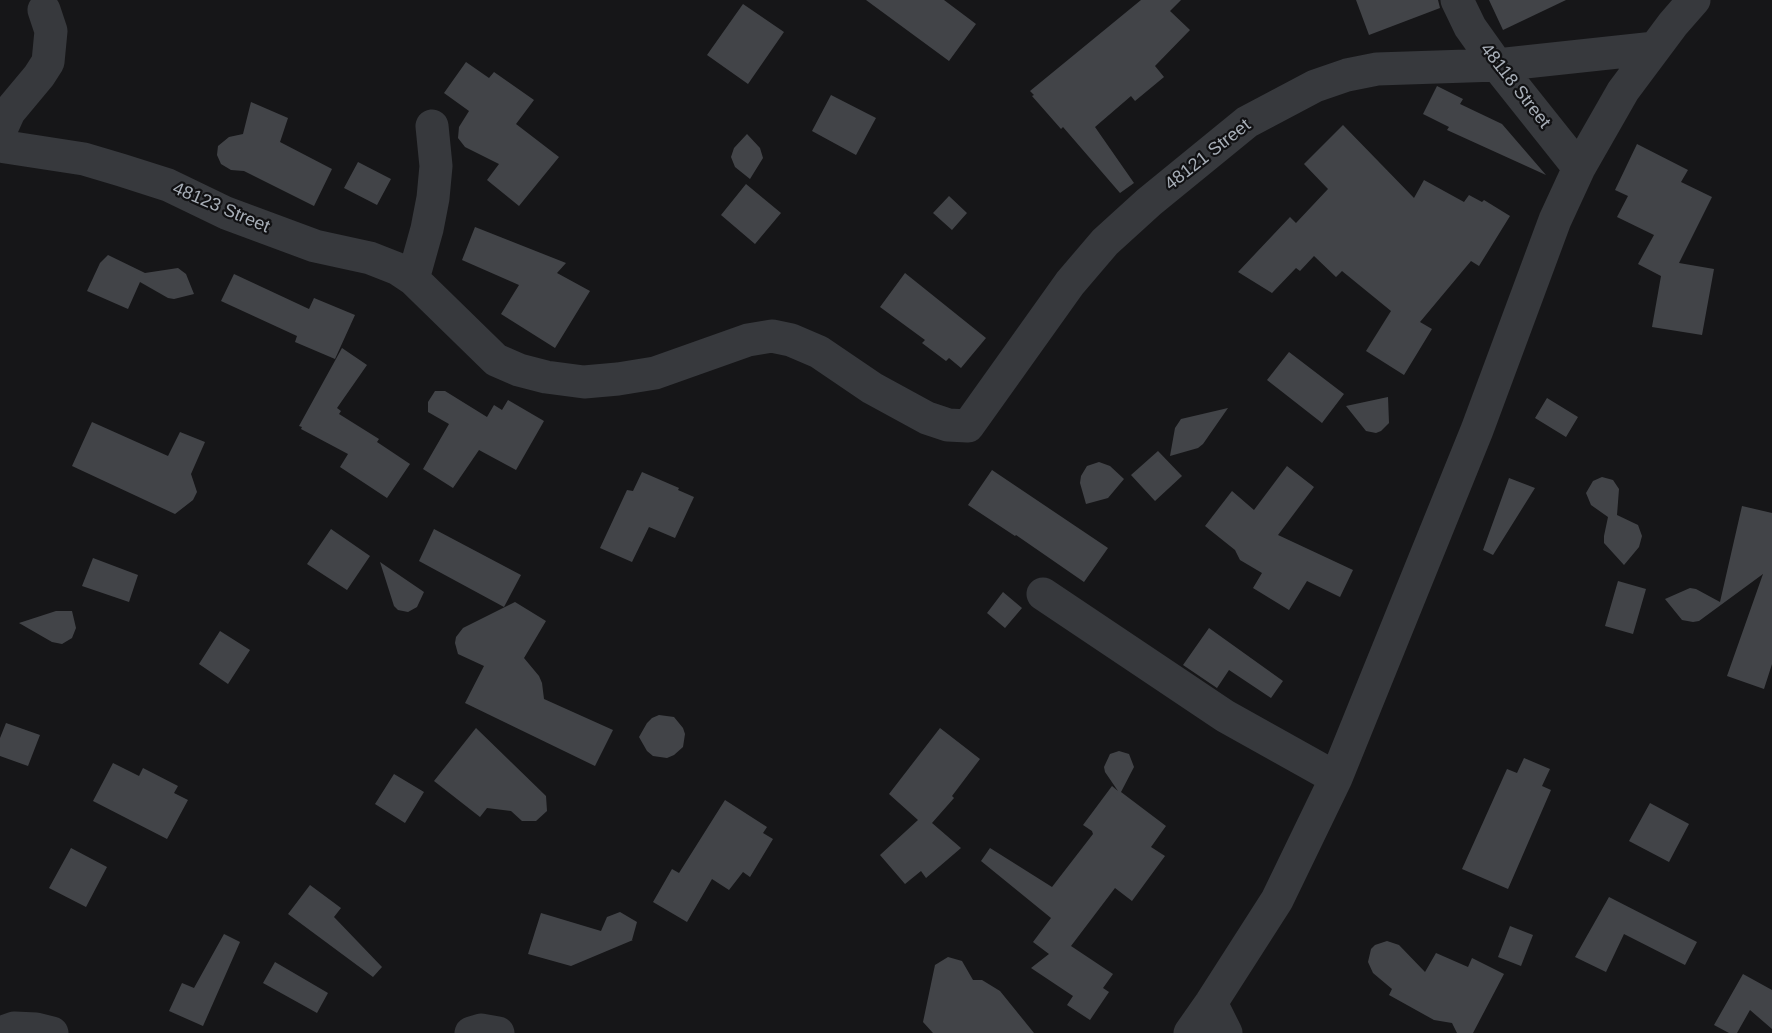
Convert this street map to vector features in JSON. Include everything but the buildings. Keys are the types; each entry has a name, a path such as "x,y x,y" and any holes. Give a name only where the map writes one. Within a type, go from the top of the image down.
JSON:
{"street":[{"name":"48118 Street","path":"1457,0 1470,27 1497,65 1579,168"},
{"path":"1190,1033 1277,900 1312,831 1477,430 1555,220 1579,168 1623,91 1694,0"},
{"path":"0,132 9,112 48,62 51,31 44,10"},
{"name":"48121 Street","path":"968,426 1070,283 1105,242 1149,202 1247,122 1315,86 1347,75 1377,69 1497,65 1655,48"},
{"path":"422,287 436,166 432,126"},
{"name":"48123 Street","path":"0,146 84,159 168,185 226,213 315,246 369,258 398,269 422,287 496,360 519,370 546,377 584,382 618,380 655,373 748,340 772,336 791,340 819,352 872,388 927,418 948,425 968,426"},
{"path":"1043,594 1225,716 1336,777"},
{"path":"1211,1003 1226,1033"},
{"path":"0,1033 14,1028 36,1029 52,1033"},
{"path":"471,1033 481,1030 498,1033"}]}
